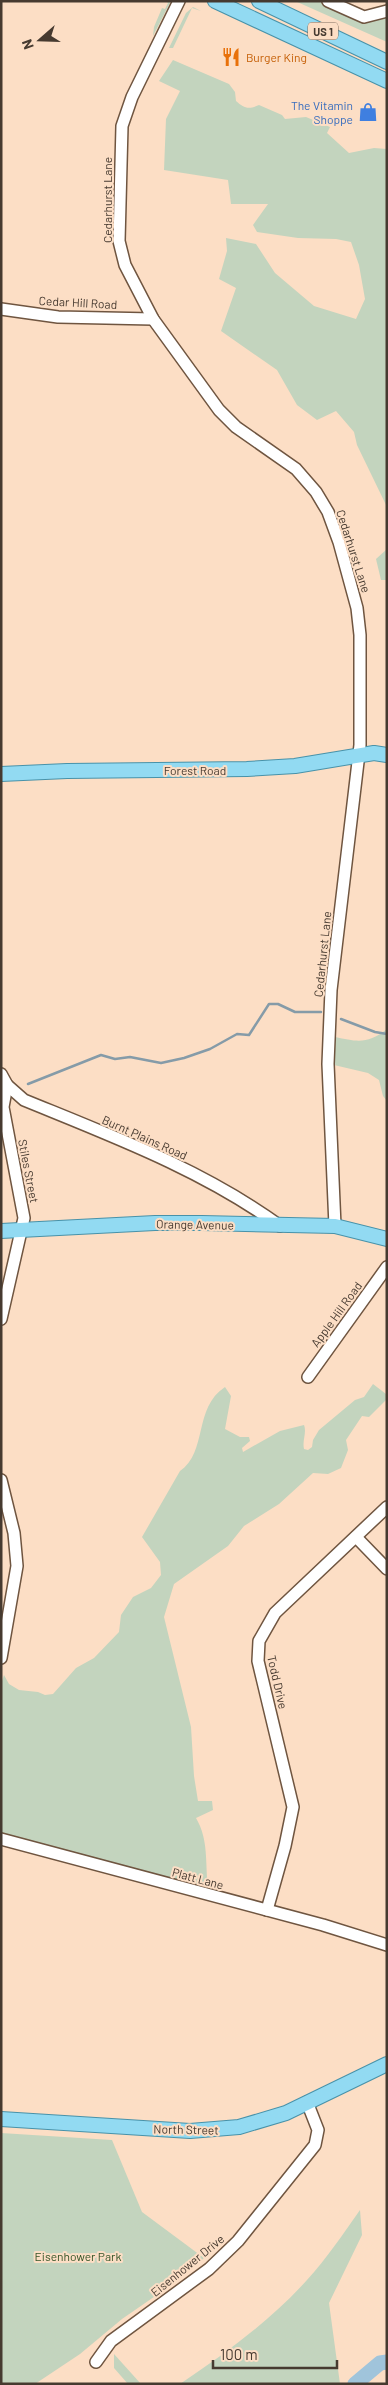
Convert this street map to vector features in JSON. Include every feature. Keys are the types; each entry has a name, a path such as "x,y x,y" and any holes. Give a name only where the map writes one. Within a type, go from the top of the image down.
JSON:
{"main road":[{"name":"US 1","path":"215,1 387,81"},
{"name":"US 1","path":"259,1 387,62"},
{"name":"Forest Road","path":"1,774 68,771 247,769 295,766 359,754 374,753 387,755"},
{"name":"Orange Avenue","path":"1,1231 155,1223 335,1226 387,1239"},
{"name":"North Street","path":"1,2119 205,2131 257,2123 307,2102 387,2064"}],"street":[{"name":"Cedarhurst Lane","path":"179,1 132,97 122,126 119,241 125,265 153,319 220,410 236,427 296,469 316,492 328,512 352,582 357,608 360,635 359,754 331,990 328,1064 335,1226"},
{"path":"328,1 351,13 364,17 387,11"},
{"name":"Cedar Hill Road","path":"1,309 58,316 153,319"},
{"name":"Burnt Plains Road","path":"1,1074 7,1085 24,1100 165,1159 255,1209 280,1226"},
{"name":"Stiles Street","path":"1,1319 24,1218 4,1107 7,1085"},
{"name":"Apple Hill Road","path":"308,1377 387,1267"},
{"path":"1,1480 14,1533 17,1566 1,1658"},
{"name":"Todd Drive","path":"267,1910 285,1846 293,1807 258,1661 258,1647 264,1630 276,1612 387,1507"},
{"path":"356,1537 387,1569"},
{"name":"Platt Lane","path":"1,1839 267,1910 387,1945"},
{"name":"Eisenhower Drive","path":"96,2362 111,2341 209,2268 238,2241 315,2145 318,2130 307,2102"}],"green space":[{"path":"166,1 171,1 153,36 154,27 162,8 165,9 168,3"},
{"path":"295,1 321,1 333,10 356,20 363,21 387,16 387,42"},
{"path":"193,7 201,11 192,8 173,48 169,48 186,13"},
{"path":"173,60 229,84 235,92 236,101 244,107 249,108 259,105 282,115 285,119 306,117 330,127 327,133 349,153 374,148 387,149 387,507 357,445 354,432 336,411 317,420 297,405 277,370 221,331 236,288 219,279 227,251 226,238 256,244 275,273 314,306 356,319 365,299 359,265 351,242 336,239 298,238 257,232 253,225 268,204 231,204 228,180 164,170 166,119 180,91 159,81"},
{"path":"387,549 387,580 381,580 376,559"},
{"path":"387,1029 387,1101 383,1096 379,1080 368,1073 334,1065 335,1037 357,1041 374,1037"},
{"path":"373,1384 386,1394 387,1399 369,1417 362,1416 346,1440 348,1450 341,1468 328,1474 313,1473 279,1504 244,1526 228,1546 174,1584 164,1617 191,1727 194,1776 198,1801 212,1801 213,1810 196,1818 205,1843 208,1888 1,1838 1,1684 4,1675 9,1684 19,1690 38,1692 45,1695 53,1694 76,1668 94,1658 119,1632 121,1615 133,1597 151,1588 161,1575 160,1562 142,1537 180,1471 189,1463 198,1442 208,1406 215,1396 225,1387 231,1396 225,1429 240,1437 249,1437 250,1441 242,1448 243,1452 280,1431 304,1425 304,1449 308,1450 312,1447 313,1440 319,1430 355,1400 364,1397"},
{"name":"Eisenhower Park","path":"1,2133 112,2140 142,2212 204,2258 177,2281 122,2319 80,2354 35,2384 1,2384"},
{"path":"360,2210 362,2235 329,2303 340,2384 180,2384 247,2336 293,2295 335,2246"},
{"path":"114,2354 141,2384 128,2384 114,2368"}],"waterway":[{"path":"28,1084 101,1055 115,1059 130,1057 161,1063 184,1058 210,1049 237,1034 249,1035 269,1004 278,1004 295,1012 321,1012"},
{"path":"341,1019 375,1032 387,1034"},
{"path":"355,2384 380,2363 387,2362"}],"place":[{"name":"Burger King","path":"231,57"},
{"name":"The Vitamin Shoppe","path":"368,112"}]}
